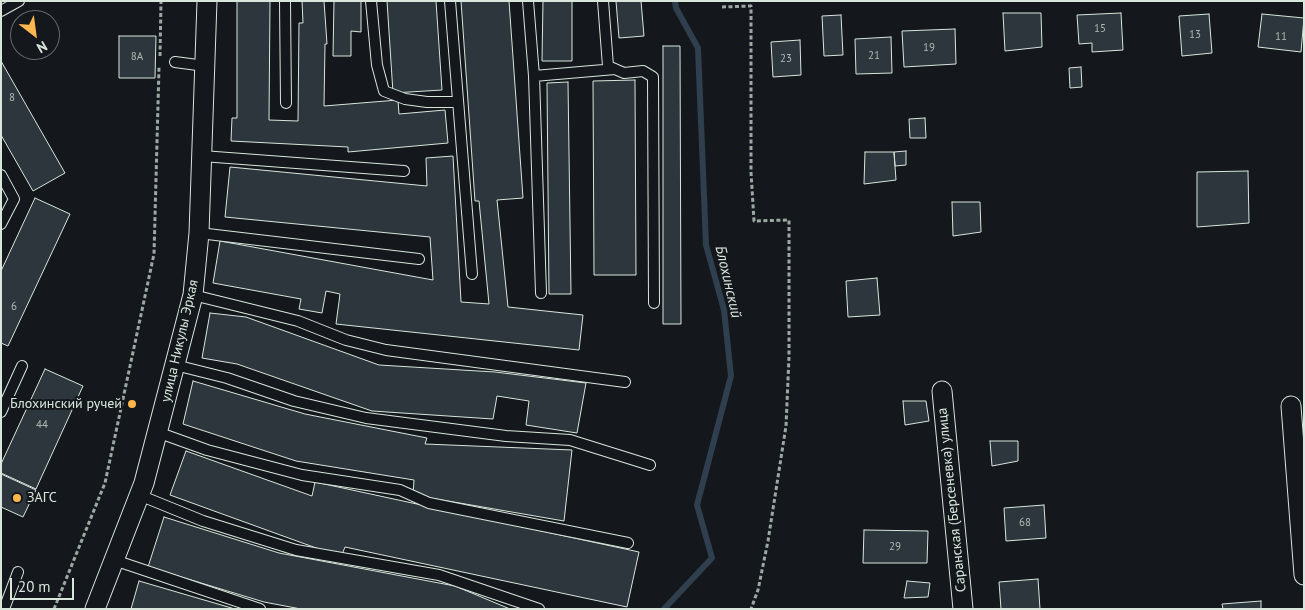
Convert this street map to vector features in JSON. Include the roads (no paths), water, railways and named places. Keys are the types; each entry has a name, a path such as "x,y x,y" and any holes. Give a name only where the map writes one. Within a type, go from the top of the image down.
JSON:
{"street":[{"name":"улица Никулы Эркая","path":"95,609 144,483 194,295 199,233 207,1"},
{"name":"Саранская (Берсеневка) улица","path":"942,391 963,609"},
{"path":"1291,406 1304,574"}],"lane":[{"path":"1,11 19,1"},
{"path":"285,1 286,104"},
{"path":"371,1 377,65 384,90 405,99 427,102 458,102"},
{"path":"450,1 472,274"},
{"path":"528,1 534,76 541,293"},
{"path":"603,1 608,66 624,73 644,71 653,77 654,303"},
{"path":"176,62 205,66"},
{"path":"534,76 614,69"},
{"path":"202,156 404,171"},
{"path":"1,175 14,199 1,224"},
{"path":"199,233 418,259"},
{"path":"194,295 298,321 346,340 386,350 625,382"},
{"path":"175,365 227,378 294,401 366,418 506,436 570,440 650,465"},
{"path":"1,412 22,366"},
{"path":"158,432 207,450 302,475 400,490 429,503 628,543"},
{"path":"139,496 203,520 296,550 439,575 540,609"},
{"path":"114,560 260,609"},
{"path":"4,609 18,572"}],"waterway":[{"name":"Блохинский","path":"664,609 712,558 697,505 731,376 724,310 706,245 698,48 676,8 675,1"}],"place":[{"name":"Блохинский ручей","path":"132,404"},
{"name":"ЗАГС","path":"17,498"}]}
